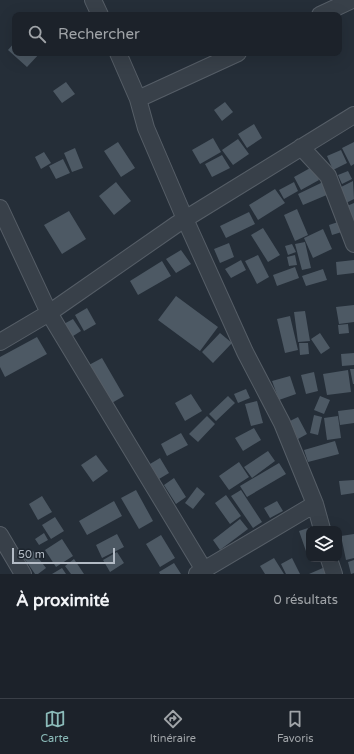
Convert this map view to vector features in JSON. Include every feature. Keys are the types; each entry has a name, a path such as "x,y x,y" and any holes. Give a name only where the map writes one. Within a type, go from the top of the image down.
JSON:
{"street":[{"path":"93,0 99,12"},
{"path":"326,12 352,0"},
{"path":"119,56 138,99 146,128 182,212 245,352 282,423 315,504 321,526"},
{"path":"138,99 231,56"},
{"path":"0,342 50,313 177,224 354,115"},
{"path":"301,147 328,176 354,244"},
{"path":"0,208 50,313 200,572 315,504"},
{"path":"0,535 23,574"},
{"path":"330,562 334,574"}],"building":[{"path":"12,45 12,54 8,50"},
{"path":"15,56 37,56 27,67"},
{"path":"66,82 75,94 62,103 53,91"},
{"path":"225,102 233,112 222,121 214,110"},
{"path":"254,124 262,138 247,148 238,134"},
{"path":"213,138 221,152 200,164 192,150"},
{"path":"238,139 249,154 233,165 222,150"},
{"path":"118,142 135,168 121,177 104,151"},
{"path":"354,142 354,164 351,166 342,148"},
{"path":"75,148 83,168 72,172 64,153"},
{"path":"341,150 347,163 333,170 327,156"},
{"path":"44,152 51,163 41,169 35,157"},
{"path":"222,155 230,168 212,177 205,164"},
{"path":"63,159 70,173 56,179 49,166"},
{"path":"312,167 319,180 301,190 294,177"},
{"path":"348,171 352,179 342,184 338,175"},
{"path":"353,181 354,199 346,203 339,188"},
{"path":"116,182 131,201 114,215 99,196"},
{"path":"294,182 298,191 284,199 279,190"},
{"path":"323,182 329,194 303,205 298,194"},
{"path":"275,189 285,203 258,220 249,205"},
{"path":"354,203 354,221 347,206"},
{"path":"297,209 308,235 295,241 284,215"},
{"path":"69,211 86,239 62,254 44,225"},
{"path":"249,212 255,224 226,238 220,226"},
{"path":"341,221 345,231 332,235 329,225"},
{"path":"263,228 280,255 268,262 251,235"},
{"path":"323,229 332,249 313,258 304,238"},
{"path":"305,242 311,268 302,270 295,244"},
{"path":"229,243 234,257 220,263 214,249"},
{"path":"292,244 296,252 288,255 285,246"},
{"path":"181,250 191,264 176,273 166,259"},
{"path":"258,255 269,277 257,284 245,261"},
{"path":"295,255 297,265 289,266 287,257"},
{"path":"241,260 246,270 231,278 225,269"},
{"path":"354,260 354,273 337,275 336,262"},
{"path":"162,261 171,276 138,295 130,281"},
{"path":"295,267 299,278 277,286 273,275"},
{"path":"323,269 327,280 306,286 302,276"},
{"path":"176,296 218,327 200,351 158,320"},
{"path":"354,305 354,322 339,324 336,307"},
{"path":"87,308 96,324 84,331 75,315"},
{"path":"305,311 310,341 298,342 294,312"},
{"path":"290,316 298,350 285,353 277,319"},
{"path":"73,319 81,331 70,338 62,325"},
{"path":"348,324 349,333 339,334 338,325"},
{"path":"220,333 232,343 213,363 202,352"},
{"path":"320,333 330,348 321,354 311,339"},
{"path":"37,337 47,354 5,377 0,367 0,357"},
{"path":"299,343 308,343 309,354 300,355"},
{"path":"354,353 354,365 342,366 341,354"},
{"path":"102,358 124,396 110,404 87,366"},
{"path":"350,369 354,369 354,384 353,384"},
{"path":"348,370 351,392 327,395 323,374"},
{"path":"314,372 318,391 306,394 301,375"},
{"path":"290,376 296,394 279,400 272,381"},
{"path":"246,389 250,398 238,403 234,394"},
{"path":"191,394 202,411 185,421 175,403"},
{"path":"228,396 235,403 216,421 209,414"},
{"path":"320,396 330,400 324,414 314,410"},
{"path":"257,401 263,423 251,426 245,404"},
{"path":"354,409 354,423 340,425 338,411"},
{"path":"314,415 322,417 318,435 310,433"},
{"path":"207,416 215,424 198,442 189,434"},
{"path":"338,416 341,438 327,440 324,418"},
{"path":"298,417 307,434 298,439 290,421"},
{"path":"254,428 261,440 243,451 235,438"},
{"path":"181,433 188,445 167,456 161,444"},
{"path":"335,441 339,454 308,462 304,450"},
{"path":"268,451 275,461 252,478 244,467"},
{"path":"96,455 108,471 93,482 81,465"},
{"path":"160,458 169,473 159,479 150,464"},
{"path":"239,462 249,477 229,490 219,476"},
{"path":"279,463 286,474 247,497 240,486"},
{"path":"174,478 186,497 176,504 164,485"},
{"path":"354,480 354,493 341,495 339,481"},
{"path":"197,487 205,494 193,509 185,503"},
{"path":"136,490 153,521 139,529 121,498"},
{"path":"241,490 262,522 253,528 231,496"},
{"path":"226,495 241,516 230,524 215,503"},
{"path":"42,496 52,512 38,520 29,504"},
{"path":"114,501 122,516 87,535 79,521"},
{"path":"277,501 283,511 270,518 264,508"},
{"path":"55,517 64,531 51,539 42,525"},
{"path":"240,519 248,529 220,550 213,540"},
{"path":"306,529 306,551 299,531"},
{"path":"44,533 48,540 39,545 35,539"},
{"path":"117,534 124,547 102,558 96,545"},
{"path":"354,534 354,558 346,560 342,536"},
{"path":"161,535 175,558 160,567 146,544"},
{"path":"62,539 73,556 56,567 45,550"},
{"path":"33,551 46,568 38,574 35,574 24,558"},
{"path":"117,552 124,563 110,572 103,560"},
{"path":"274,558 284,574 265,574 260,566"},
{"path":"292,558 300,574 286,574 281,564"},
{"path":"74,559 84,574 71,574 65,566"},
{"path":"354,560 354,573 351,574 348,562"},
{"path":"174,563 181,574 160,574 159,572"},
{"path":"325,567 329,574 309,574"},
{"path":"62,568 66,574 52,574"}]}
